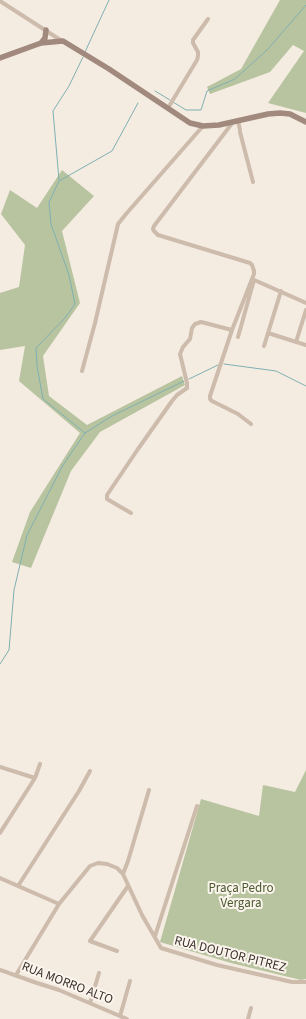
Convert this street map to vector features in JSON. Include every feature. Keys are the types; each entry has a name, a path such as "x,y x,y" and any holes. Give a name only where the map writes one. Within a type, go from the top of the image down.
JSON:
{"main road":[{"path":"41,43 46,37 46,30"},
{"path":"0,58 41,43 63,41 109,69 190,123 203,126 219,125 268,114 280,113 290,114 306,122"}],"street":[{"path":"0,1 63,41"},
{"path":"168,108 197,60 198,52 193,43 208,19"},
{"path":"238,337 253,279 254,271 252,265 250,263 158,236 154,231 154,226 235,122 240,131 253,182"},
{"path":"82,371 118,224 203,126"},
{"path":"253,279 306,303"},
{"path":"252,424 238,414 212,401 210,396 232,330 253,279"},
{"path":"264,346 281,291"},
{"path":"296,342 306,310"},
{"path":"131,513 107,499 107,496 172,401 177,395 187,388 180,354 190,338 192,328 195,324 201,322 232,330"},
{"path":"268,333 306,345"},
{"path":"0,833 35,778 40,764"},
{"path":"0,767 35,778"},
{"path":"18,886 79,791 90,771"},
{"path":"122,874 128,861 149,790"},
{"path":"155,936 197,806"},
{"path":"16,975 59,904 90,866 107,864 118,868 122,874"},
{"name":"RUA DOUTOR PITREZ","path":"122,874 142,915 161,948 217,965 292,982 306,982"},
{"path":"0,878 59,904"},
{"path":"117,951 90,941 128,886"},
{"name":"RUA MORRO ALTO","path":"0,970 59,990 127,1019"},
{"path":"90,1003 99,973"},
{"path":"120,1016 130,981"},
{"path":"248,1019 251,1008"}],"green space":[{"path":"280,0 306,0 306,113 268,103 304,51 293,45 270,72 210,94 207,87 241,69"},
{"path":"62,170 94,196 62,231 80,303 43,356 49,396 87,425 182,376 185,385 100,432 71,471 31,568 12,562 30,512 80,433 19,381 25,346 0,350 0,293 19,287 25,245 1,214 10,190 37,208"},
{"name":"Praça Pedro Vergara","path":"306,770 306,979 301,980 231,963 160,942 201,799 259,816 263,785 295,792"}],"waterway":[{"path":"85,52 109,0"},
{"path":"173,102 186,110 201,110 207,91 235,79 268,49 306,5"},
{"path":"59,180 53,111 69,86 83,57"},
{"path":"155,91 170,100"},
{"path":"85,433 43,399 37,366 36,348 65,318 75,304 69,275 51,224 49,202 59,181 112,151 138,103"},
{"path":"224,364 276,371 306,386"},
{"path":"189,379 218,365"},
{"path":"0,664 9,650 14,590 27,535 63,465 85,433 112,416 184,381"}]}
